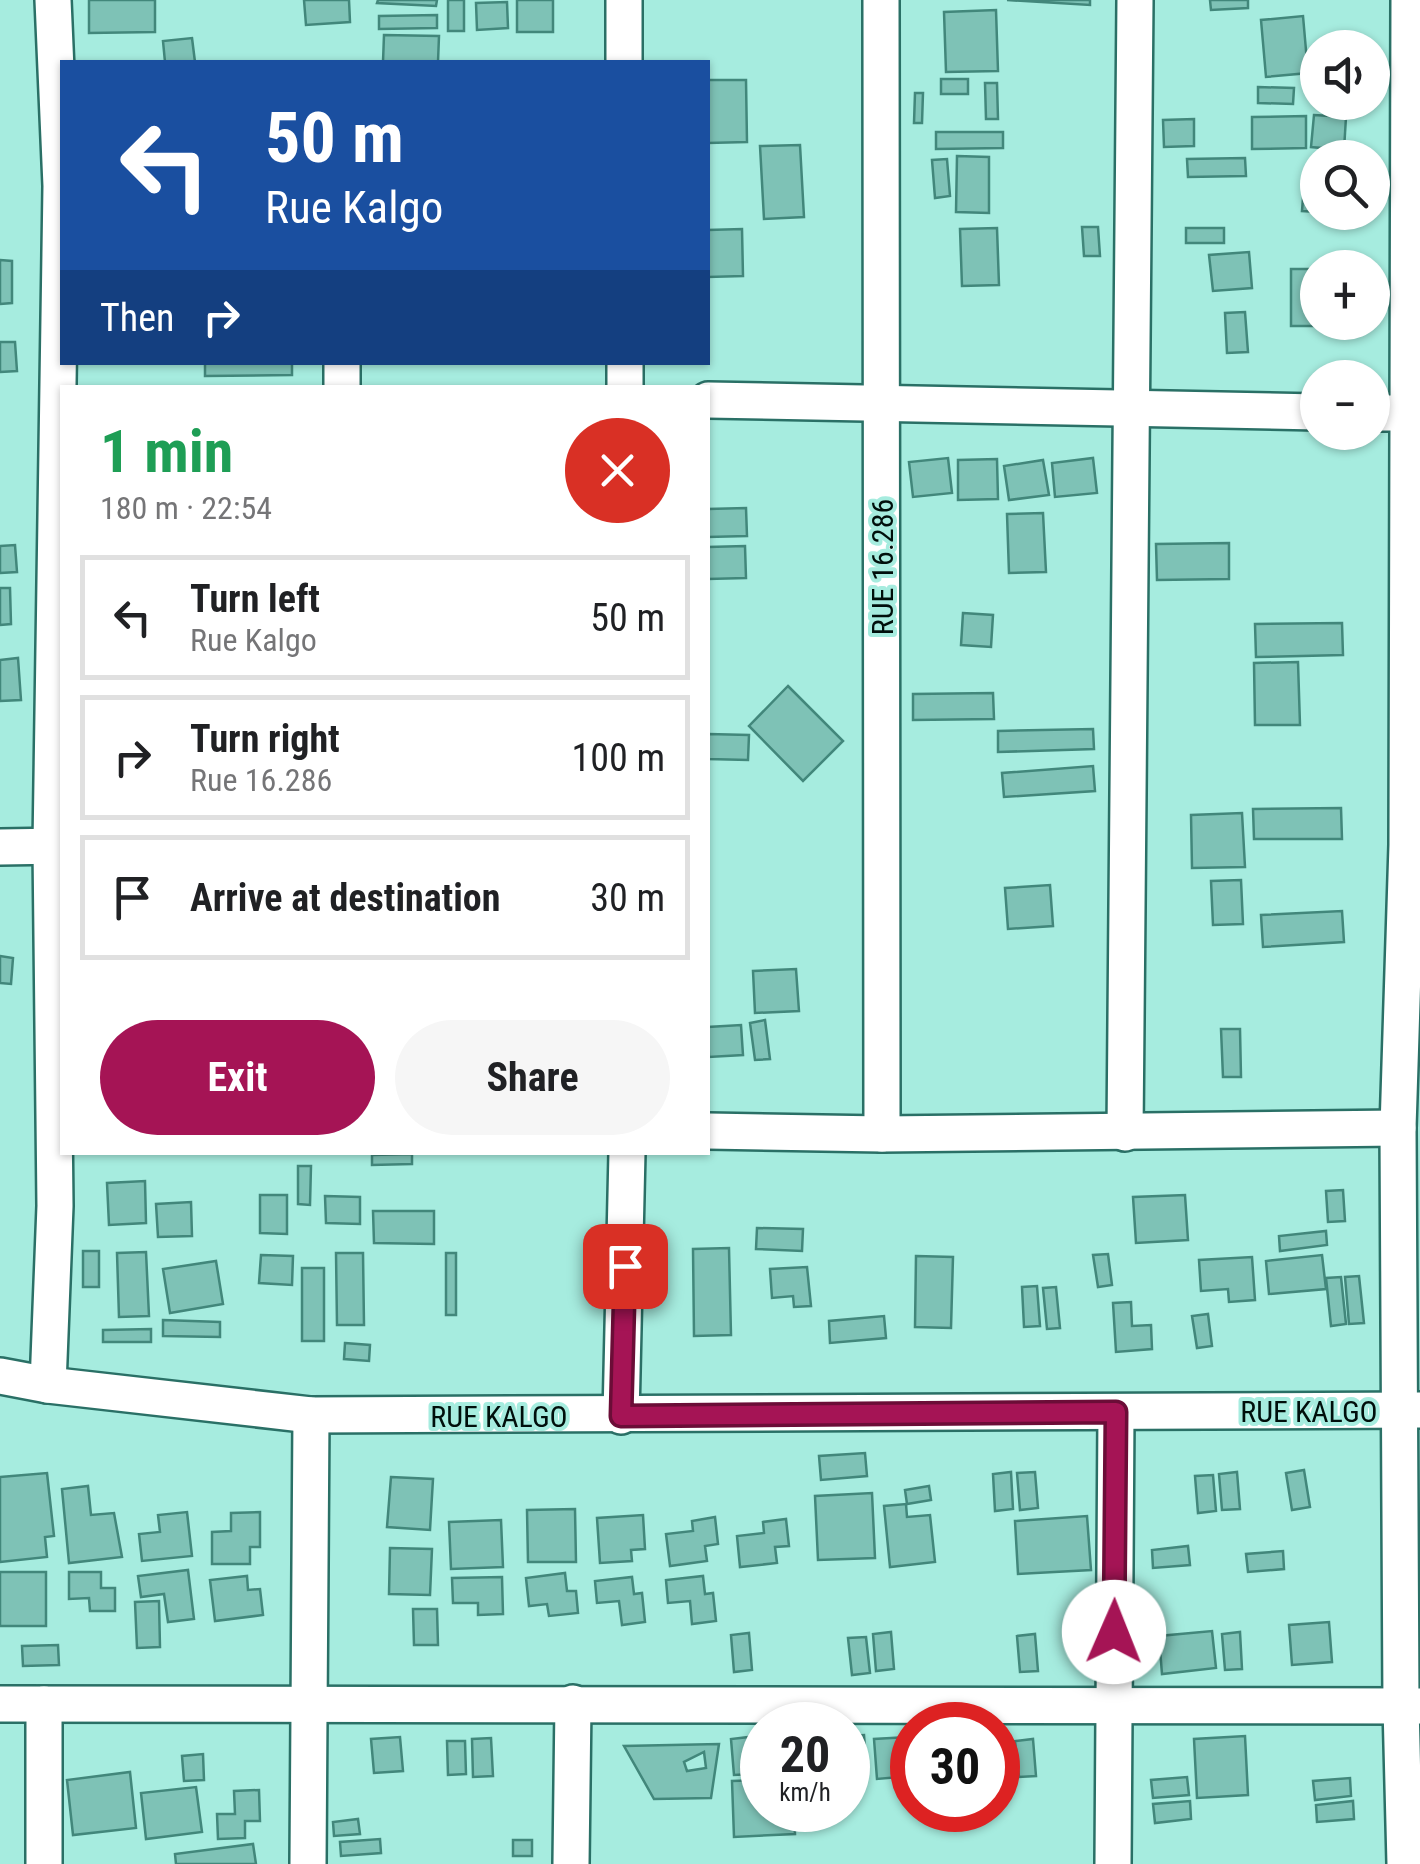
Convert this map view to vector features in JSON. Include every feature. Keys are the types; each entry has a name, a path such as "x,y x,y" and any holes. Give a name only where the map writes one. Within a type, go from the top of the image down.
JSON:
{"street":[{"path":"53,0 60,145"},
{"path":"624,0 624,60"},
{"name":"RUE 16.286","path":"881,0 882,1134"},
{"path":"1125,1133 1135,0"},
{"path":"1405,1864 1410,1706 1410,1410 1398,1128 1413,850 1390,413 1414,240 1409,0"},
{"path":"710,400 1300,412"},
{"path":"48,1385 59,1127 60,450"},
{"path":"0,847 57,846"},
{"path":"710,1130 882,1134 1398,1128"},
{"path":"621,1416 628,1155"},
{"name":"RUE KALGO","path":"0,1376 311,1415 1410,1410"},
{"path":"1113,1864 1116,1412"},
{"path":"308,1864 311,1415"},
{"path":"571,1864 573,1702"},
{"path":"0,1704 1410,1706"},
{"path":"44,1704 44,1864"}],"building":[{"path":"89,0 155,0 155,32 89,33"},
{"path":"304,0 349,0 350,22 306,25"},
{"path":"437,0 436,6 377,3"},
{"path":"448,0 464,0 464,31 448,31"},
{"path":"517,0 553,0 553,32 517,32"},
{"path":"1007,0 1090,0 1090,5"},
{"path":"1210,0 1248,0 1248,8 1211,10"},
{"path":"507,2 508,28 477,30 476,3"},
{"path":"996,10 998,71 946,72 944,12"},
{"path":"437,15 437,28 379,29 379,16"},
{"path":"1303,16 1300,74 1266,77 1261,20"},
{"path":"384,35 439,36 438,60 383,60"},
{"path":"192,38 195,60 165,60 163,41"},
{"path":"941,79 968,79 968,94 941,94"},
{"path":"710,80 746,80 747,142 710,143"},
{"path":"985,83 997,83 998,119 986,119"},
{"path":"1258,87 1294,88 1293,104 1258,103"},
{"path":"915,93 923,93 922,123 914,123"},
{"path":"1300,116 1300,120 1306,120 1306,140 1300,140 1300,148 1252,149 1252,117"},
{"path":"1194,119 1194,146 1164,147 1163,120"},
{"path":"1314,120 1346,120 1345,140 1312,140"},
{"path":"936,132 1003,132 1003,148 936,149"},
{"path":"800,145 804,217 764,219 760,146"},
{"path":"957,156 989,157 989,213 956,212"},
{"path":"1245,158 1246,176 1188,177 1187,159"},
{"path":"947,159 950,196 935,198 932,160"},
{"path":"1082,227 1098,227 1100,256 1084,256"},
{"path":"997,228 999,285 962,286 960,229"},
{"path":"1186,228 1224,228 1224,243 1186,243"},
{"path":"742,229 743,276 710,277 710,230"},
{"path":"1249,252 1252,288 1213,291 1209,255"},
{"path":"0,260 12,261 12,303 0,304"},
{"path":"1291,269 1300,269 1300,326 1291,326"},
{"path":"1245,312 1248,352 1227,353 1225,313"},
{"path":"0,342 15,342 17,371 0,372"},
{"path":"205,365 292,365 292,375 205,376"},
{"path":"948,458 952,493 913,497 909,462"},
{"path":"1093,458 1097,493 1055,497 1052,463"},
{"path":"997,459 998,499 958,500 958,460"},
{"path":"1043,460 1049,495 1009,500 1004,466"},
{"path":"746,508 747,536 710,537 710,509"},
{"path":"1043,513 1046,572 1009,573 1007,514"},
{"path":"1229,543 1229,579 1157,580 1156,544"},
{"path":"15,545 17,572 0,573 0,546"},
{"path":"745,546 746,578 710,579 710,547"},
{"path":"0,588 10,588 11,624 0,625"},
{"path":"963,613 993,615 991,647 961,645"},
{"path":"1342,623 1343,655 1256,657 1255,624"},
{"path":"18,658 21,700 0,701 0,660"},
{"path":"1298,662 1300,725 1255,725 1254,663"},
{"path":"788,686 843,741 803,781 749,726"},
{"path":"993,693 994,719 913,720 913,694"},
{"path":"1093,729 1094,749 998,752 998,731"},
{"path":"710,734 749,735 748,760 710,759"},
{"path":"1093,766 1095,791 1004,797 1002,773"},
{"path":"1341,808 1342,839 1254,839 1253,809"},
{"path":"1242,813 1245,867 1192,868 1191,815"},
{"path":"1241,880 1243,924 1213,925 1211,881"},
{"path":"1050,885 1053,926 1008,929 1005,888"},
{"path":"1342,911 1344,942 1263,947 1261,915"},
{"path":"0,956 13,958 11,984 0,983"},
{"path":"796,969 799,1011 755,1013 753,971"},
{"path":"765,1020 770,1059 755,1060 750,1023"},
{"path":"741,1025 743,1055 710,1057 710,1027"},
{"path":"1221,1029 1240,1029 1241,1077 1223,1077"},
{"path":"372,1155 412,1155 412,1164 372,1165"},
{"path":"298,1166 311,1166 310,1205 298,1204"},
{"path":"145,1181 146,1223 109,1225 107,1183"},
{"path":"1343,1190 1345,1221 1328,1222 1326,1191"},
{"path":"260,1195 287,1195 287,1234 260,1233"},
{"path":"1185,1195 1188,1240 1136,1243 1133,1197"},
{"path":"325,1196 360,1197 360,1224 326,1223"},
{"path":"191,1202 192,1236 158,1237 156,1204"},
{"path":"373,1211 434,1211 434,1244 374,1243"},
{"path":"757,1228 803,1229 802,1251 756,1249"},
{"path":"1326,1231 1327,1245 1280,1251 1279,1236"},
{"path":"729,1248 731,1335 694,1336 693,1249"},
{"path":"83,1251 99,1251 99,1287 83,1287"},
{"path":"146,1252 149,1316 119,1317 117,1253"},
{"path":"336,1253 363,1253 364,1325 337,1325"},
{"path":"446,1253 456,1253 456,1315 446,1315"},
{"path":"1108,1254 1112,1285 1098,1287 1093,1255"},
{"path":"261,1255 293,1256 292,1285 259,1283"},
{"path":"1322,1255 1326,1289 1269,1294 1266,1261"},
{"path":"916,1256 953,1257 951,1328 915,1327"},
{"path":"1252,1257 1255,1300 1229,1302 1228,1289 1201,1291 1199,1260"},
{"path":"216,1261 223,1304 170,1313 163,1269"},
{"path":"807,1267 811,1306 794,1307 793,1296 772,1298 770,1269"},
{"path":"302,1268 324,1268 324,1341 302,1341"},
{"path":"1359,1276 1364,1323 1349,1324 1345,1277"},
{"path":"1341,1277 1346,1324 1331,1326 1326,1278"},
{"path":"1037,1286 1040,1326 1024,1327 1022,1287"},
{"path":"1056,1287 1060,1328 1047,1329 1043,1288"},
{"path":"1131,1302 1132,1326 1151,1325 1152,1349 1116,1352 1113,1303"},
{"path":"1208,1314 1212,1346 1197,1348 1192,1316"},
{"path":"884,1316 886,1338 830,1343 829,1321"},
{"path":"163,1320 220,1322 220,1337 163,1336"},
{"path":"151,1329 151,1342 103,1342 103,1330"},
{"path":"345,1343 370,1345 369,1361 344,1359"},
{"path":"865,1453 867,1476 821,1480 819,1456"},
{"path":"1304,1470 1310,1507 1292,1510 1286,1473"},
{"path":"1011,1472 1013,1509 995,1511 993,1474"},
{"path":"1035,1472 1038,1508 1020,1510 1017,1473"},
{"path":"1237,1472 1240,1509 1222,1510 1219,1474"},
{"path":"47,1473 54,1536 45,1537 47,1557 0,1562 0,1477"},
{"path":"1213,1475 1216,1511 1198,1513 1195,1476"},
{"path":"391,1477 433,1479 430,1530 387,1527"},
{"path":"88,1486 91,1515 114,1513 122,1557 69,1563 62,1489"},
{"path":"929,1486 931,1500 907,1504 905,1490"},
{"path":"872,1493 875,1558 818,1560 815,1496"},
{"path":"906,1504 907,1517 930,1515 935,1562 890,1567 884,1506"},
{"path":"575,1509 576,1562 528,1562 527,1510"},
{"path":"187,1512 192,1556 142,1561 139,1534 160,1532 158,1515"},
{"path":"260,1512 260,1547 250,1547 250,1564 212,1564 212,1532 231,1531 231,1513"},
{"path":"643,1515 645,1549 631,1550 632,1561 600,1563 597,1518"},
{"path":"1087,1516 1091,1570 1018,1574 1015,1521"},
{"path":"715,1517 718,1544 705,1546 707,1561 670,1566 666,1534 693,1531 692,1521"},
{"path":"786,1519 789,1546 775,1547 777,1563 740,1567 737,1536 764,1533 763,1522"},
{"path":"501,1520 503,1567 451,1569 449,1522"},
{"path":"1188,1546 1190,1565 1153,1568 1152,1550"},
{"path":"390,1548 432,1549 430,1595 389,1594"},
{"path":"1283,1551 1284,1569 1248,1572 1246,1554"},
{"path":"188,1570 194,1619 168,1622 164,1594 141,1597 138,1576"},
{"path":"0,1572 46,1572 46,1626 0,1626"},
{"path":"69,1572 101,1572 101,1588 115,1588 115,1611 90,1611 89,1598 69,1599"},
{"path":"565,1573 567,1591 576,1591 578,1613 549,1616 547,1604 529,1606 526,1578"},
{"path":"247,1576 248,1590 260,1589 263,1615 215,1621 210,1580"},
{"path":"703,1576 705,1594 713,1593 716,1621 692,1624 690,1601 668,1603 666,1580"},
{"path":"502,1577 503,1614 478,1615 478,1603 453,1603 452,1578"},
{"path":"632,1577 634,1594 642,1593 645,1622 622,1625 619,1601 597,1603 595,1581"},
{"path":"159,1601 160,1647 137,1648 135,1602"},
{"path":"413,1609 437,1609 438,1645 414,1645"},
{"path":"1329,1622 1332,1662 1292,1665 1289,1625"},
{"path":"1212,1631 1216,1668 1162,1674 1159,1636"},
{"path":"891,1632 894,1669 876,1671 873,1634"},
{"path":"1240,1632 1242,1669 1225,1670 1222,1634"},
{"path":"749,1633 752,1670 734,1672 731,1635"},
{"path":"1035,1634 1038,1671 1020,1672 1017,1636"},
{"path":"866,1637 870,1673 852,1675 848,1638"},
{"path":"58,1645 59,1665 23,1666 22,1646"},
{"path":"1245,1736 1248,1795 1197,1798 1194,1739"},
{"path":"400,1737 403,1771 374,1773 371,1739"},
{"path":"491,1738 493,1776 473,1777 472,1739"},
{"path":"740,1738 740,1775 734,1775 731,1739"},
{"path":"890,1738 890,1778 877,1779 874,1739"},
{"path":"1033,1739 1036,1776 1020,1777 1020,1740"},
{"path":"447,1741 465,1741 466,1774 448,1775"},
{"path":"719,1744 711,1798 654,1799 624,1746","holes":["704,1752 706,1768 687,1771 684,1762"]},
{"path":"203,1754 204,1780 184,1781 182,1756"},
{"path":"130,1772 136,1828 73,1835 67,1780"},
{"path":"1187,1777 1189,1795 1153,1798 1151,1780"},
{"path":"1350,1778 1351,1796 1315,1800 1313,1781"},
{"path":"732,1781 740,1781 740,1832 795,1834 734,1837"},
{"path":"196,1787 202,1832 146,1839 141,1793"},
{"path":"259,1790 260,1821 245,1821 245,1838 218,1839 217,1814 235,1814 234,1791"},
{"path":"1190,1801 1191,1819 1155,1823 1153,1804"},
{"path":"1353,1801 1354,1819 1317,1822 1316,1805"},
{"path":"358,1819 360,1834 334,1836 333,1822"},
{"path":"380,1839 381,1853 341,1856 340,1842"},
{"path":"513,1840 532,1840 532,1856 513,1856"},
{"path":"253,1844 256,1864 176,1864 175,1854"}],"route":[{"path":"625,1266 621,1416 1116,1412 1114,1632"}]}
